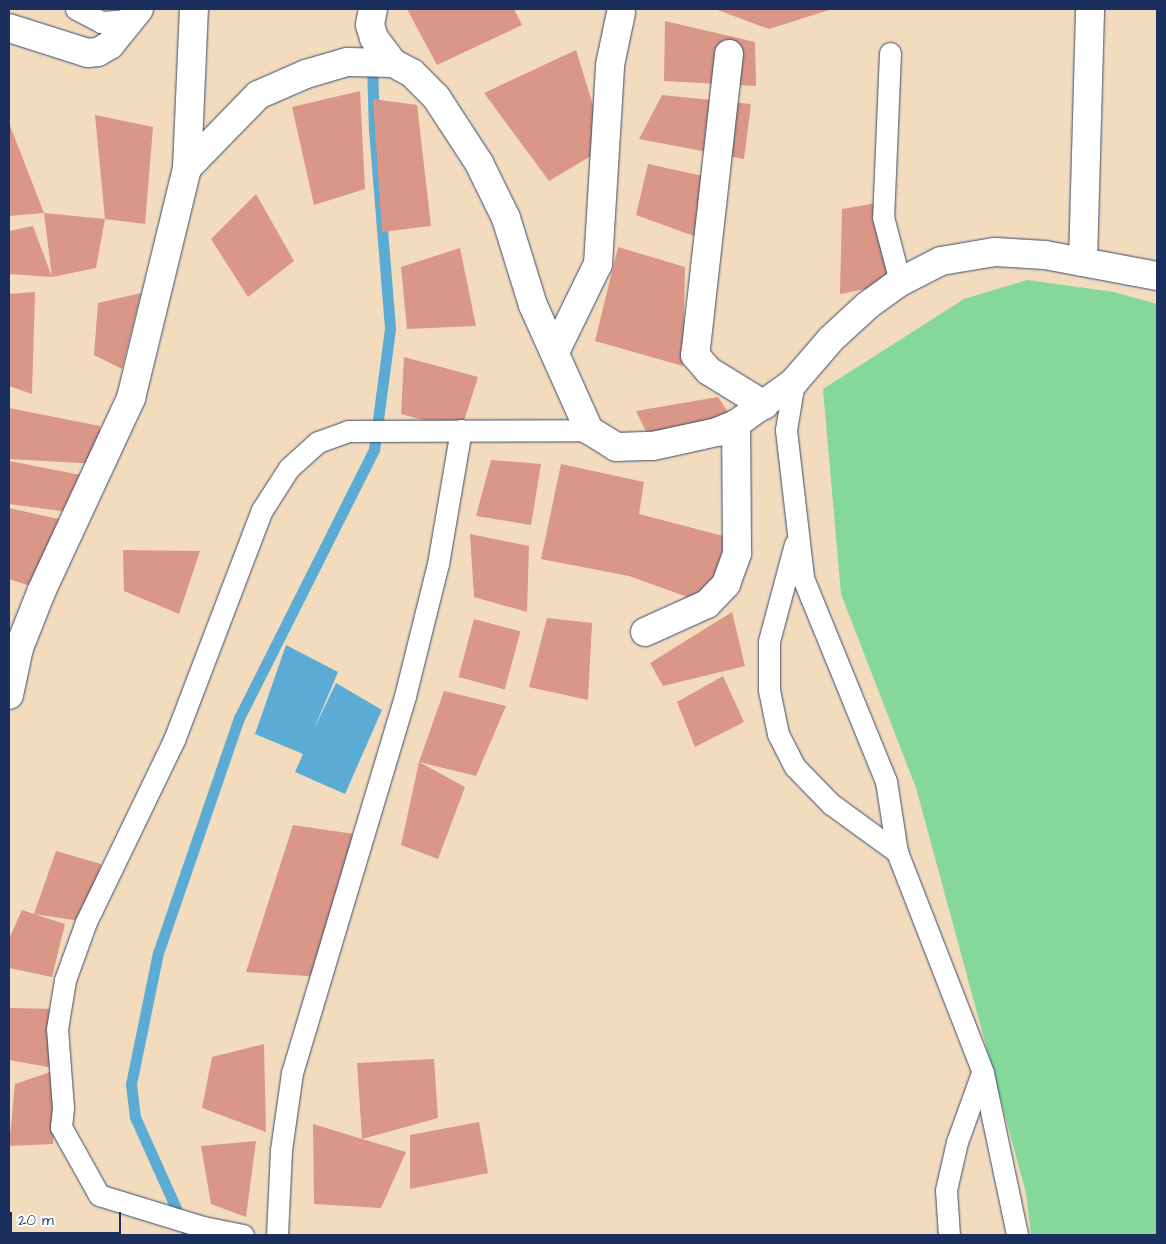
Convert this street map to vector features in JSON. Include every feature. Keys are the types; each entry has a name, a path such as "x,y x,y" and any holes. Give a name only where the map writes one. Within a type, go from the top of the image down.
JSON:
{"street":[{"path":"9,695 19,648 42,590 132,398 187,168 194,9"},
{"path":"372,9 370,25 374,38 393,63 412,73 436,96 479,163 506,218 533,305 589,430 616,446 653,446 717,432 736,424 794,382 831,339 868,305 900,282 941,261 995,252 1045,255 1157,276"},
{"path":"1083,262 1090,9"},
{"path":"555,352 598,264 610,65 621,13"},
{"path":"9,28 88,53 105,49 134,15"},
{"path":"729,54 695,355 709,372 764,405"},
{"path":"187,168 258,95 306,74 347,62 393,63"},
{"path":"645,632 707,604 726,584 738,553 736,424"}],"lane":[{"path":"76,9 101,22 134,15"},
{"path":"890,52 883,217 900,282"},
{"path":"794,382 786,430 804,578 886,781 897,852 982,1073 1017,1235"},
{"path":"277,1235 281,1150 292,1073 405,696 438,564 461,430"},
{"path":"243,1235 203,1227 99,1195 62,1127 63,1108 57,1029 65,980 86,922 174,740 262,510 289,468 318,442 348,431 589,430"},
{"path":"798,536 769,641 770,690 778,734 795,767 831,804 897,852"},
{"path":"949,1235 946,1190 957,1142 982,1073"}],"green space":[{"path":"1027,280 1114,292 1157,304 1157,1235 1031,1235 1026,1193 916,788 841,594 823,389 964,299"}],"water":[{"path":"286,645 338,672 313,731 336,683 382,710 345,794 295,772 303,754 255,734"}],"building":[{"path":"407,9 514,9 522,25 437,65"},
{"path":"715,9 832,9 769,29"},
{"path":"665,21 755,42 756,86 664,81"},
{"path":"576,50 606,147 549,181 484,93"},
{"path":"360,91 365,189 314,205 292,107"},
{"path":"662,95 751,104 744,159 639,139"},
{"path":"373,99 417,105 431,226 382,232"},
{"path":"95,115 153,127 145,224 105,219"},
{"path":"9,123 44,213 9,216"},
{"path":"648,164 703,176 694,236 636,215"},
{"path":"256,194 294,261 248,297 211,239"},
{"path":"883,202 900,282 840,294 842,209"},
{"path":"44,213 105,219 96,268 52,277"},
{"path":"33,226 52,277 9,274 9,231"},
{"path":"618,247 685,267 683,366 595,341"},
{"path":"460,248 476,326 407,329 401,267"},
{"path":"35,292 32,394 9,386 9,294"},
{"path":"141,293 122,369 94,355 98,303"},
{"path":"404,357 478,377 461,430 401,414"},
{"path":"718,397 736,424 653,446 636,411"},
{"path":"9,408 100,426 99,464 9,459"},
{"path":"491,460 541,464 531,525 476,516"},
{"path":"9,461 81,475 76,513 9,504"},
{"path":"561,464 644,482 639,514 727,537 707,604 629,576 541,559"},
{"path":"9,508 72,522 42,590 9,579"},
{"path":"470,534 529,546 527,612 474,597"},
{"path":"123,550 200,551 179,614 124,591"},
{"path":"732,612 745,666 663,686 650,663"},
{"path":"547,618 592,623 588,700 529,687"},
{"path":"474,619 520,631 505,689 458,677"},
{"path":"723,676 744,722 695,747 677,702"},
{"path":"444,691 506,706 476,776 419,762"},
{"path":"419,762 465,787 438,859 401,845"},
{"path":"293,825 354,834 322,977 246,972"},
{"path":"56,851 101,864 86,922 34,914"},
{"path":"22,910 65,924 52,977 9,968 9,939"},
{"path":"9,1008 60,1009 59,1069 9,1060"},
{"path":"264,1044 266,1132 202,1108 212,1057"},
{"path":"434,1059 438,1118 362,1139 357,1063"},
{"path":"59,1069 53,1144 9,1146 15,1084"},
{"path":"479,1122 488,1173 410,1189 410,1135"},
{"path":"313,1124 406,1152 381,1208 314,1204"},
{"path":"256,1141 246,1217 211,1204 201,1146"}],"waterway":[{"path":"188,1235 135,1117 131,1084 158,953 239,718 374,450 390,328 374,131 372,63"}]}
